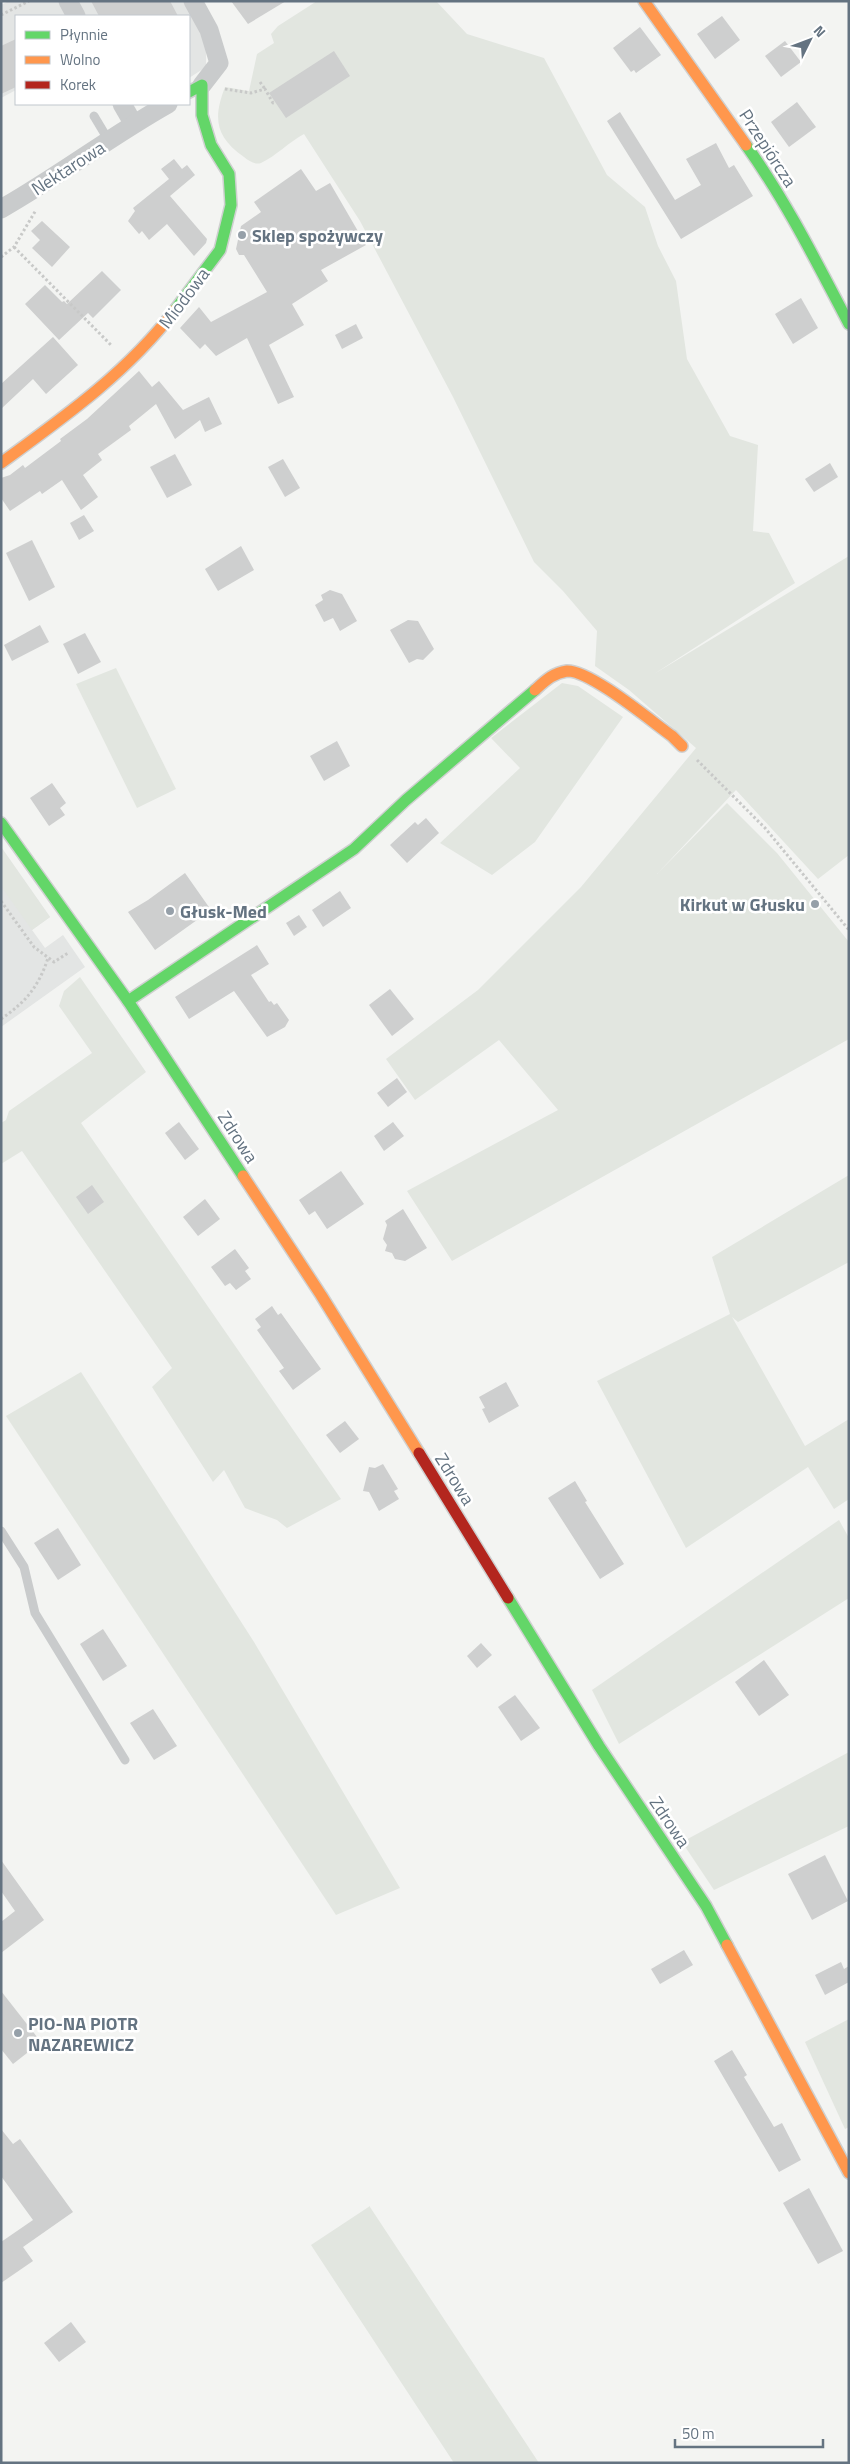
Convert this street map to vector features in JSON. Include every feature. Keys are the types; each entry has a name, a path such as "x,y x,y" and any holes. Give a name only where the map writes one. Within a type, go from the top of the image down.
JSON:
{"street":[{"path":"68,1 75,15"},
{"path":"193,1 209,30 219,63 196,89"},
{"name":"Przepiórcza","path":"644,1 766,172 849,324"},
{"name":"Miodowa","path":"1,463 77,408 155,336 220,250 227,226 230,205 229,174 211,145 196,89"},
{"path":"123,105 133,123 166,105"},
{"name":"Nektarowa","path":"1,209 35,190 133,123"},
{"path":"128,1001 354,849 406,800 552,675 569,671 590,677 672,736 682,746"},
{"name":"Zdrowa","path":"1,823 128,1001 321,1295 599,1746 706,1906 849,2173"}],"lane":[{"path":"94,116 109,141"},
{"path":"1,1531 24,1567 36,1613 125,1760"}],"path":[{"path":"1,15 20,3 30,1"},
{"path":"260,82 273,103 275,102"},
{"path":"196,89 251,93 265,89"},
{"path":"1,257 14,247 36,212 35,190"},
{"path":"14,247 127,362"},
{"path":"682,746 764,828 849,930"},
{"path":"1,901 34,947 48,958 54,962 71,951"},
{"path":"1,1019 21,1005 41,978 48,958"}],"shaded area":[{"path":"9,1 60,1 67,15 15,15 15,91 1,98 1,5"},
{"path":"75,1 185,1 206,42 206,67 190,77 190,15 82,15"},
{"path":"317,1 436,1 467,34 544,58 607,175 645,207 658,246 676,281 687,359 730,436 758,445 753,531 769,533 795,583 654,674 849,556 849,855 818,879 736,790 657,874 727,803 777,853 849,942 849,1039 452,1261 407,1191 558,1110 499,1040 415,1100 386,1059 478,990 581,887 696,748 629,690 595,666 597,631 563,591 534,562 453,397 360,221 304,134 272,157 261,163 254,163 234,150 222,134 218,117 225,87 249,91 257,54 274,43 271,34 278,26"},
{"path":"116,668 176,789 137,808 76,684"},
{"path":"562,683 578,686 623,717 535,842 492,875 440,843 520,768 491,738"},
{"path":"1,847 50,917 32,930 45,948 63,935 85,967 1,1027"},
{"path":"1,847 50,917 32,930 1,886"},
{"path":"80,977 146,1072 81,1123 341,1499 287,1528 277,1520 245,1508 224,1470 213,1482 152,1387 172,1368 22,1151 1,1164 1,1123 6,1120 9,1111 92,1053 59,1006 64,991"},
{"path":"849,1175 849,1262 738,1322 732,1317 805,1446 849,1419 849,1499 834,1509 808,1467 686,1548 597,1381 730,1314 712,1257"},
{"path":"81,1372 254,1642 400,1888 336,1915 6,1416"},
{"path":"839,1520 849,1538 849,1598 619,1744 592,1690"},
{"path":"849,1752 849,1826 714,1890 682,1842"},
{"path":"849,2019 849,2127 845,2129 805,2042"},
{"path":"370,2206 539,2463 454,2463 311,2245"}],"building":[{"path":"91,1 170,1 177,15 98,15"},
{"path":"231,1 286,1 248,24"},
{"path":"722,16 740,40 715,59 697,34"},
{"path":"640,27 661,55 636,73 634,70 631,72 613,48"},
{"path":"15,39 15,87 1,94 1,46"},
{"path":"785,41 801,62 781,77 765,56"},
{"path":"334,51 350,76 286,118 269,93"},
{"path":"797,102 816,127 789,147 771,122"},
{"path":"620,112 675,200 701,185 686,159 716,143 729,168 734,165 753,196 681,239 607,121"},
{"path":"174,159 182,169 187,165 195,175 170,196 207,239 206,243 194,256 167,224 149,240 142,231 139,234 128,221 135,211 133,208 169,179 161,169"},
{"path":"301,169 316,191 330,183 366,245 321,270 328,281 292,304 304,325 269,345 294,397 278,404 247,338 216,356 205,344 200,349 180,328 199,307 211,322 267,292 244,255 239,255 236,249 241,226 261,212 254,202"},
{"path":"42,221 70,247 52,267 32,248 40,240 31,231"},
{"path":"102,271 121,290 93,318 88,313 59,340 25,304 45,285 62,302 64,301 67,304"},
{"path":"801,298 818,328 793,344 775,314"},
{"path":"356,324 363,338 342,349 335,335"},
{"path":"53,337 78,365 46,394 33,379 1,409 1,384"},
{"path":"139,371 152,387 159,381 183,410 209,397 222,424 205,432 200,420 175,439 156,404 129,426 131,430 98,454 102,460 83,475 98,497 81,510 62,480 42,494 40,491 10,511 1,498 1,478 10,475 23,465 25,468 61,441 60,439 87,419"},
{"path":"175,454 192,485 167,498 150,467"},
{"path":"283,459 300,488 285,497 268,467"},
{"path":"830,463 838,477 814,492 805,479"},
{"path":"84,515 94,531 79,540 70,523"},
{"path":"32,540 55,587 29,601 6,553"},
{"path":"241,546 254,570 218,591 205,569"},
{"path":"330,590 342,594 357,621 340,631 333,618 324,622 315,605 323,600 321,595"},
{"path":"408,620 418,621 434,649 423,660 417,659 409,663 390,630"},
{"path":"40,625 49,642 12,661 4,645"},
{"path":"85,633 101,662 78,674 63,644"},
{"path":"337,741 350,766 324,781 310,756"},
{"path":"52,783 66,803 60,808 65,815 49,826 30,798"},
{"path":"426,818 439,833 407,863 390,845 415,822 418,825"},
{"name":"Głusk-Med","path":"185,873 211,910 155,950 128,912"},
{"path":"340,891 351,908 323,927 312,910"},
{"path":"299,915 307,927 294,936 286,923"},
{"path":"257,945 269,964 251,975 269,1002 271,1001 274,1005 277,1003 289,1020 285,1027 267,1037 234,991 189,1019 175,997"},
{"path":"390,989 414,1019 392,1036 369,1005"},
{"path":"397,1078 407,1092 388,1107 377,1093"},
{"path":"179,1122 199,1149 185,1160 165,1133"},
{"path":"393,1122 404,1136 384,1151 374,1136"},
{"path":"341,1171 364,1204 327,1229 315,1211 309,1215 299,1200"},
{"path":"92,1185 104,1202 88,1214 76,1197"},
{"path":"205,1199 220,1219 198,1236 183,1217"},
{"path":"403,1209 427,1248 405,1261 395,1259 392,1253 385,1251 387,1245 383,1239 387,1225 385,1221"},
{"path":"235,1249 249,1268 245,1271 251,1279 236,1290 230,1283 225,1286 211,1267"},
{"path":"272,1306 278,1315 281,1313 321,1369 293,1390 279,1371 284,1368 257,1330 261,1327 255,1319"},
{"path":"506,1382 519,1406 489,1423 482,1409 485,1408 479,1397"},
{"path":"345,1421 359,1439 340,1453 326,1435"},
{"path":"383,1464 398,1489 394,1491 399,1499 379,1511 369,1492 363,1491 369,1467 375,1468"},
{"path":"575,1481 587,1501 585,1502 624,1564 600,1579 548,1498"},
{"path":"58,1528 81,1565 58,1580 34,1543"},
{"path":"103,1629 127,1666 103,1681 80,1644"},
{"path":"481,1643 492,1655 477,1668 467,1656"},
{"path":"764,1660 789,1695 759,1716 735,1682"},
{"path":"515,1695 540,1728 521,1741 498,1707"},
{"path":"153,1709 177,1746 154,1760 130,1723"},
{"path":"825,1855 848,1901 812,1920 788,1874"},
{"path":"1,1860 44,1920 1,1953 1,1922 15,1911 1,1891"},
{"path":"684,1950 693,1965 660,1984 651,1969"},
{"path":"841,1962 844,1969 849,1966 849,1982 825,1995 815,1975"},
{"name":"PIO-NA PIOTR NAZAREWICZ","path":"1,1991 41,2042 13,2064 1,2049"},
{"path":"732,2050 747,2075 744,2077 774,2127 782,2123 801,2160 779,2172 714,2061"},
{"path":"1,2129 13,2144 20,2139 73,2212 23,2247 33,2261 1,2283 1,2242 33,2220 1,2176"},
{"path":"809,2188 843,2251 818,2264 783,2203"},
{"path":"71,2322 86,2342 59,2362 44,2343"}],"traffic: fast":[{"path":"175,310 220,250 231,205 229,174 211,145 202,115 202,85 190,91"},
{"path":"746,145 788,210 849,324"},
{"path":"128,1001 354,849 406,800 535,690"},
{"path":"1,823 128,1001 243,1176"},
{"path":"508,1598 599,1746 706,1906 727,1945"}],"traffic: slow":[{"path":"644,1 746,145"},
{"path":"1,463 48,429 116,374 157,333 175,310"},
{"path":"535,690 558,674 567,671 577,673 605,687 672,736 682,746"},
{"path":"243,1176 321,1295 419,1453"},
{"path":"727,1945 849,2173"}],"traffic: jam":[{"path":"419,1453 508,1598"}],"place":[{"name":"Sklep spożywczy","path":"242,235"},
{"name":"Kirkut w Głusku","path":"815,904"},
{"name":"Głusk-Med","path":"170,911"},
{"name":"PIO-NA PIOTR NAZAREWICZ","path":"18,2033"}]}
